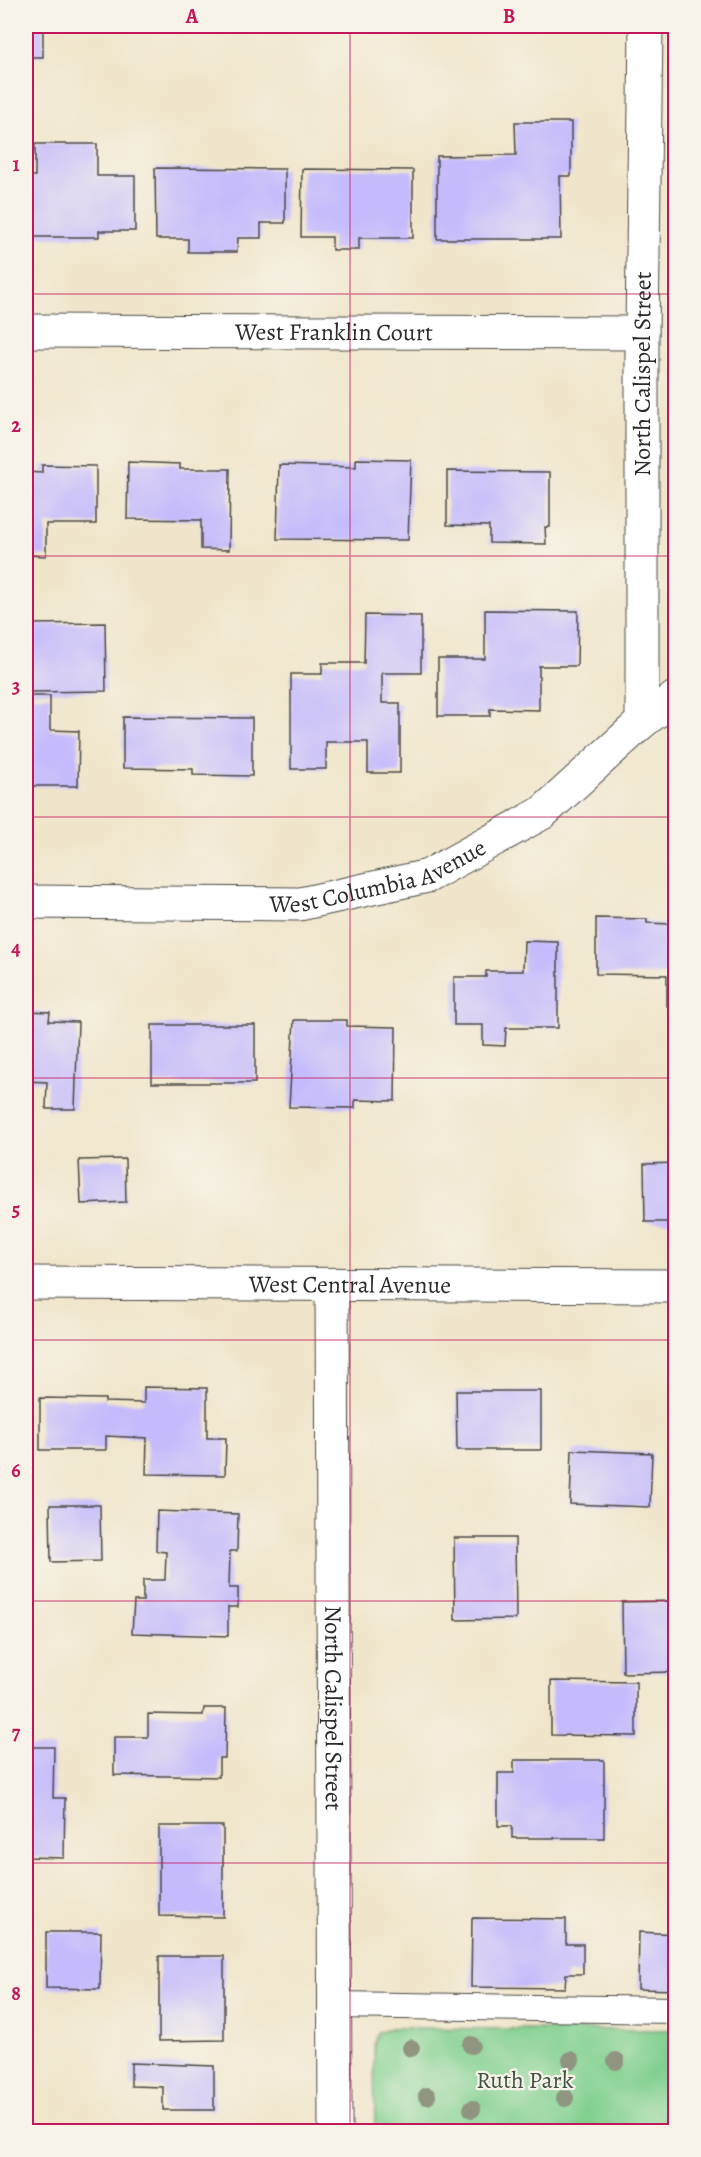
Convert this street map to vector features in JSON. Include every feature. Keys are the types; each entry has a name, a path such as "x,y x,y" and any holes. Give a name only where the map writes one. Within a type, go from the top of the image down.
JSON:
{"street":[{"name":"North Calispel Street","path":"642,722 642,333 646,26"},
{"name":"West Franklin Court","path":"26,331 642,333"},
{"name":"West Columbia Avenue","path":"26,902 300,904 428,876 542,813 642,722 675,697"},
{"name":"West Central Avenue","path":"26,1283 675,1286"},
{"name":"North Calispel Street","path":"332,1285 335,2132"}],"lane":[{"path":"334,2005 675,2010"}],"green space":[{"name":"Ruth Park","path":"391,2028 675,2030 675,2131 375,2131 374,2045 378,2033"}],"building":[{"path":"26,26 43,26 43,57 26,57"},
{"path":"515,122 571,122 571,176 560,176 561,239 437,239 437,156 516,155"},
{"path":"35,144 97,144 97,176 135,176 135,231 99,231 99,237 26,237 26,176 35,176"},
{"path":"155,168 285,169 285,223 261,223 261,238 238,238 237,252 188,252 188,239 156,239"},
{"path":"302,169 413,170 413,238 359,238 359,250 332,250 332,237 301,237"},
{"path":"356,459 411,460 408,540 277,539 279,465 356,467"},
{"path":"128,462 180,464 180,469 230,469 229,550 201,549 201,520 127,519"},
{"path":"42,465 96,466 96,524 46,524 46,556 26,555 26,472 42,473"},
{"path":"447,471 550,472 550,527 545,527 546,544 489,543 489,526 447,525"},
{"path":"485,610 578,611 577,666 539,666 539,710 490,709 490,716 438,716 438,659 485,659"},
{"path":"365,615 421,616 421,673 382,673 382,703 400,703 400,773 368,773 368,742 326,742 326,769 291,769 291,674 322,674 322,663 364,663"},
{"path":"105,623 106,691 30,692 29,624"},
{"path":"26,696 50,696 50,730 79,731 78,786 32,786 32,800 26,800"},
{"path":"123,717 252,718 252,776 193,775 193,769 123,768"},
{"path":"596,918 647,919 647,923 671,924 671,934 676,934 676,1006 667,1006 667,975 596,974"},
{"path":"524,941 558,942 558,1028 506,1028 505,1046 483,1045 483,1025 454,1025 454,977 486,977 486,971 523,971"},
{"path":"26,1011 50,1012 49,1021 78,1022 75,1109 46,1109 47,1082 26,1081"},
{"path":"294,1020 347,1020 347,1026 396,1027 395,1101 355,1100 355,1108 289,1107"},
{"path":"152,1025 255,1025 255,1083 152,1083"},
{"path":"125,1159 126,1202 81,1204 79,1160"},
{"path":"676,1163 676,1222 645,1222 644,1164"},
{"path":"144,1387 207,1388 207,1438 226,1438 225,1475 146,1474 147,1438 106,1436 106,1450 40,1450 40,1398 105,1399 105,1402 144,1403"},
{"path":"456,1391 541,1391 541,1450 457,1450"},
{"path":"572,1450 652,1453 650,1507 570,1504"},
{"path":"50,1505 100,1505 101,1561 51,1562"},
{"path":"157,1511 238,1514 237,1551 230,1551 229,1588 238,1588 238,1607 228,1607 228,1636 132,1633 134,1601 143,1601 143,1580 165,1580 166,1552 156,1551"},
{"path":"454,1538 515,1538 516,1619 455,1620"},
{"path":"676,1601 676,1672 623,1673 622,1602"},
{"path":"551,1681 636,1682 636,1736 551,1735"},
{"path":"204,1708 226,1708 225,1758 219,1758 219,1777 114,1775 114,1737 148,1737 148,1714 203,1715"},
{"path":"26,1747 54,1747 53,1798 65,1798 64,1858 26,1857"},
{"path":"514,1760 604,1760 604,1838 512,1838 512,1826 498,1826 498,1773 514,1773"},
{"path":"159,1826 223,1826 223,1917 159,1916"},
{"path":"472,1918 566,1919 566,1944 583,1944 583,1974 566,1974 565,1988 471,1987"},
{"path":"46,1932 101,1932 100,1989 46,1988"},
{"path":"639,1932 676,1934 676,1990 638,1989"},
{"path":"159,1956 224,1956 224,2040 159,2041"},
{"path":"131,2063 214,2066 214,2110 163,2110 163,2087 131,2086"}]}
